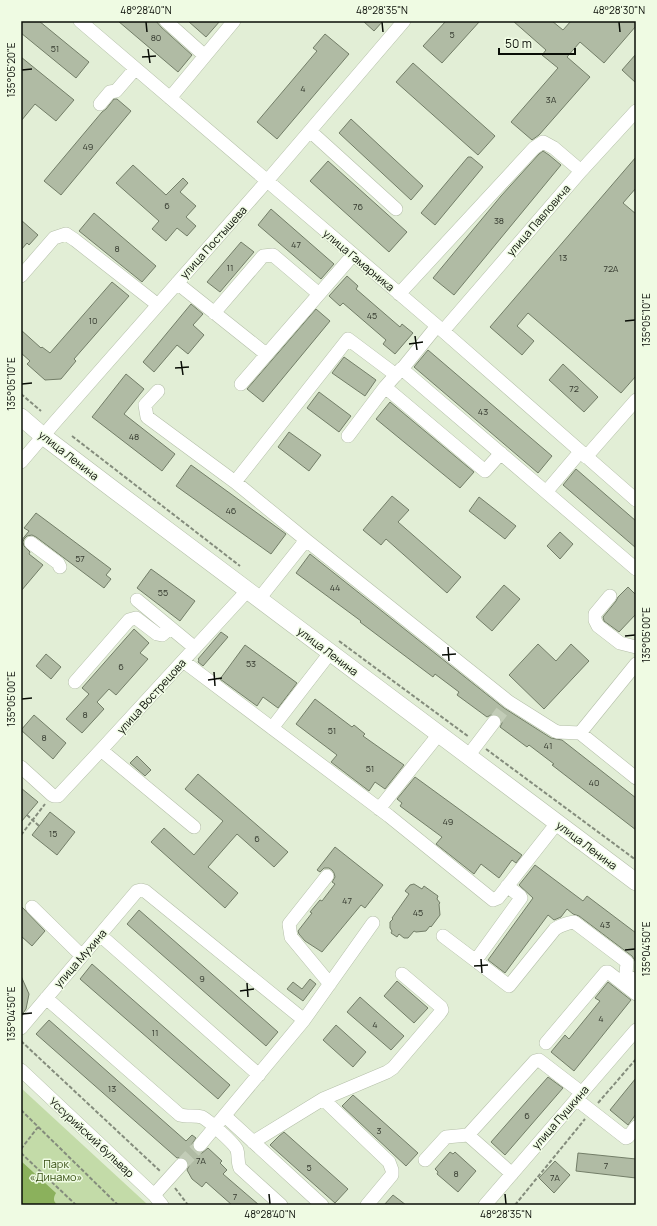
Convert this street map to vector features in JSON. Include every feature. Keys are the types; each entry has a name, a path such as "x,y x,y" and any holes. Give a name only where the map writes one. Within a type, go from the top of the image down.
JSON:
{"main road":[{"name":"улица Ленина","path":"21,417 43,436 253,594 333,646 439,734 473,749 557,822 636,882"}],"street":[{"name":"улица Гамарника","path":"80,21 440,329 636,500"},
{"path":"166,21 205,56"},
{"path":"170,98 234,21"},
{"name":"улица Постышева","path":"21,462 267,181 404,21"},
{"path":"100,104 110,92 116,91 135,69"},
{"name":"улица Павловича","path":"348,436 385,387 440,329 636,110"},
{"path":"310,131 396,209"},
{"path":"399,294 534,148 543,142 554,148 580,171"},
{"path":"21,276 54,238 66,234 158,305"},
{"path":"214,313 263,256 273,255 319,294"},
{"path":"241,384 353,255"},
{"path":"177,283 266,354"},
{"path":"235,482 348,338 399,372 501,453 636,569"},
{"path":"385,387 485,471 501,453"},
{"path":"158,391 145,405 147,417 235,482 507,704 555,731 580,733 636,778"},
{"path":"546,492 636,400"},
{"path":"25,539 58,563 60,567"},
{"name":"улица Вострецова","path":"52,795 58,796 195,648 253,594 306,540"},
{"path":"610,596 595,614 595,620 598,626 620,643 636,647"},
{"path":"137,600 195,648"},
{"path":"75,682 132,618 136,618 157,634 162,635 170,628"},
{"path":"272,728 333,646"},
{"path":"183,661 379,809 493,900 498,898 557,822"},
{"path":"580,733 636,664"},
{"path":"473,749 494,722"},
{"path":"379,809 439,734"},
{"path":"101,750 194,827"},
{"path":"21,767 52,795"},
{"path":"327,876 289,924 291,937 330,984"},
{"path":"476,960 522,898 507,886"},
{"name":"улица Мухина","path":"21,1028 137,891 140,890 145,891 304,1020"},
{"path":"32,907 82,956"},
{"path":"443,936 510,985 555,929 561,925 574,922 627,962 626,974 636,982"},
{"path":"200,1145 304,1020 373,923"},
{"path":"100,935 259,1075"},
{"path":"546,1043 606,972 636,994"},
{"path":"253,1142 323,1099 387,1072 393,1068 442,1010 402,974"},
{"path":"46,998 180,1115 200,1117 215,1127 236,1148 240,1168 281,1205"},
{"name":"улица Пушкина","path":"484,1205 636,1030"},
{"path":"425,1160 446,1137 468,1135 535,1060 539,1060 543,1063 579,1096 591,1111 626,1138 636,1128"},
{"name":"Уссурийский бульвар","path":"21,1070 158,1200"},
{"path":"323,1099 390,1162 392,1166 392,1175 367,1205"},
{"path":"225,1116 322,1205"},
{"path":"468,1135 512,1174"},
{"path":"158,1200 168,1179 181,1165"}],"path":[{"path":"21,394 41,411"},
{"path":"72,436 242,568"},
{"path":"333,646 473,749 636,860"},
{"path":"21,835 52,795"},
{"path":"27,815 39,826"},
{"path":"21,1041 168,1179 188,1205"},
{"path":"515,1205 591,1111 636,1059"},
{"path":"21,1110 118,1205"},
{"path":"21,1149 38,1127"},
{"path":"21,1153 76,1205"}],"green space":[{"name":"Парк «Динамо»","path":"21,1088 147,1204 148,1205 21,1205"}],"shaded area":[{"path":"21,1161 56,1193 54,1200 58,1205 21,1205"}],"building":[{"path":"21,21 39,21 89,62 76,78 21,33"},
{"path":"118,21 156,21 192,55 178,72"},
{"path":"188,21 220,21 206,37"},
{"path":"363,21 383,21 374,31"},
{"path":"446,21 480,21 442,63 423,46"},
{"path":"513,21 552,21 563,30 571,21 636,21 636,26 604,63 580,42 567,57 590,77 539,135 532,140 511,122 558,68 542,55 546,50"},
{"path":"325,34 349,54 277,139 257,122 317,51 313,48"},
{"path":"636,54 636,83 622,70"},
{"path":"21,57 74,100 56,121 35,104 21,121"},
{"path":"413,63 495,136 478,155 396,82"},
{"path":"114,99 117,99 131,111 61,195 44,181"},
{"path":"351,119 423,186 411,200 339,133"},
{"path":"543,151 561,165 454,295 433,278 501,196"},
{"path":"468,157 471,157 483,167 435,225 421,213"},
{"path":"636,157 636,188 623,203 636,214 636,376 621,393 528,313 517,326 534,341 522,355 490,327"},
{"path":"328,161 407,232 389,252 310,181"},
{"path":"133,165 166,195 183,178 188,183 180,192 196,206 186,217 196,226 187,236 177,228 166,241 152,229 159,221 116,183"},
{"path":"271,209 334,264 321,279 258,225"},
{"path":"94,213 156,266 142,282 79,231"},
{"path":"21,220 38,235 29,245 27,243 21,250"},
{"path":"241,242 254,252 220,292 207,282"},
{"path":"347,276 358,286 356,289 400,327 402,324 413,333 395,354 383,344 386,340 343,303 340,306 329,296"},
{"path":"112,282 129,296 74,359 76,361 61,379 45,380 27,364 30,361 21,353 21,330 41,348 42,347 50,353"},
{"path":"191,304 203,314 193,325 204,335 188,354 177,345 154,372 143,362"},
{"path":"316,309 330,321 263,402 247,389"},
{"path":"428,350 552,456 538,473 414,367"},
{"path":"344,357 376,380 365,396 332,373"},
{"path":"563,364 598,397 584,412 549,380"},
{"path":"126,374 144,389 124,414 175,454 162,471 92,417"},
{"path":"319,392 351,416 339,432 307,408"},
{"path":"390,402 474,472 460,488 376,419"},
{"path":"289,432 321,455 309,471 278,447"},
{"path":"191,465 286,534 271,554 176,486"},
{"path":"576,469 636,521 636,548 563,485"},
{"path":"392,496 409,510 398,522 461,577 447,593 386,539 381,545 363,530"},
{"path":"479,497 516,526 505,539 469,511"},
{"path":"36,513 111,569 106,575 111,579 104,588 32,535 27,536 24,539 24,546 30,552 29,554 43,565 21,591 21,541 29,531 24,528"},
{"path":"560,532 573,544 560,559 547,546"},
{"path":"310,554 504,708 551,738 562,740 636,798 636,830 552,765 554,764 529,745 527,747 500,727 502,723 499,715 495,714 487,717 457,695 459,692 435,674 433,677 296,573"},
{"path":"151,569 195,601 180,621 137,588"},
{"path":"504,585 520,599 492,631 476,617"},
{"path":"628,587 636,595 636,614 619,632 604,621 603,617 618,597"},
{"path":"134,629 149,643 140,653 148,659 116,695 109,689 97,702 104,709 82,733 66,719 89,694 82,688"},
{"path":"221,632 228,637 203,666 198,662 198,659"},
{"path":"538,644 556,661 571,644 589,661 544,709 509,675"},
{"path":"245,645 297,683 278,708 263,697 257,706 220,679"},
{"path":"46,654 61,667 51,679 36,666"},
{"path":"315,699 352,727 354,725 365,734 363,736 404,765 385,789 375,782 369,791 331,762 337,755 296,724"},
{"path":"34,715 66,743 53,759 21,730"},
{"path":"137,756 151,770 145,776 130,763"},
{"path":"198,774 288,852 274,867 237,834 208,867 238,893 225,908 151,842 164,828 194,855 223,821 185,789"},
{"path":"415,777 522,855 516,863 512,860 499,878 481,864 474,874 436,844 442,837 400,806 402,803 397,799"},
{"path":"21,788 38,802 21,822"},
{"path":"50,812 75,832 57,855 32,835"},
{"path":"335,847 383,885 365,908 361,905 322,952 305,941 298,931 312,913 310,912 320,900 322,901 335,884 332,882 335,877 332,870 329,868 324,868 320,872 317,870"},
{"path":"535,865 583,901 587,896 636,933 636,962 632,956 579,916 573,914 567,909 561,917 554,920 548,915 505,973 488,960 533,898 519,885"},
{"path":"414,884 422,889 424,886 438,896 437,899 440,903 440,915 426,931 414,931 408,938 404,938 399,934 397,937 391,933 390,922 409,894 405,891 410,885"},
{"path":"21,906 45,931 32,946 21,936"},
{"path":"139,910 278,1032 266,1046 127,924"},
{"path":"92,964 230,1085 218,1099 80,979"},
{"path":"21,976 29,994 26,1009 21,1016"},
{"path":"310,979 316,984 303,1001 287,989 293,982 302,989"},
{"path":"397,981 428,1008 414,1023 384,996"},
{"path":"608,982 631,1000 574,1071 551,1052 565,1035 569,1039 600,1001 595,998"},
{"path":"360,997 404,1036 391,1050 347,1012"},
{"path":"49,1020 186,1141 192,1135 196,1138 192,1144 195,1151 202,1153 208,1148 222,1161 220,1163 227,1170 223,1174 259,1205 232,1205 206,1182 202,1187 192,1179 187,1170 189,1166 187,1159 182,1157 177,1158 36,1034"},
{"path":"336,1025 366,1052 353,1067 323,1040"},
{"path":"548,1077 563,1088 505,1155 491,1142"},
{"path":"636,1078 636,1114 628,1125 610,1110"},
{"path":"353,1095 418,1153 406,1166 342,1106"},
{"path":"284,1132 348,1189 335,1203 270,1145"},
{"path":"450,1152 453,1154 455,1152 476,1171 458,1192 437,1174 438,1172 435,1169"},
{"path":"578,1153 636,1159 636,1178 576,1171"},
{"path":"555,1161 570,1175 554,1193 539,1178"},
{"path":"393,1195 406,1205 384,1205"}],"tunnel":[{"path":"494,722 506,706"},
{"path":"181,1165 200,1145"}]}
